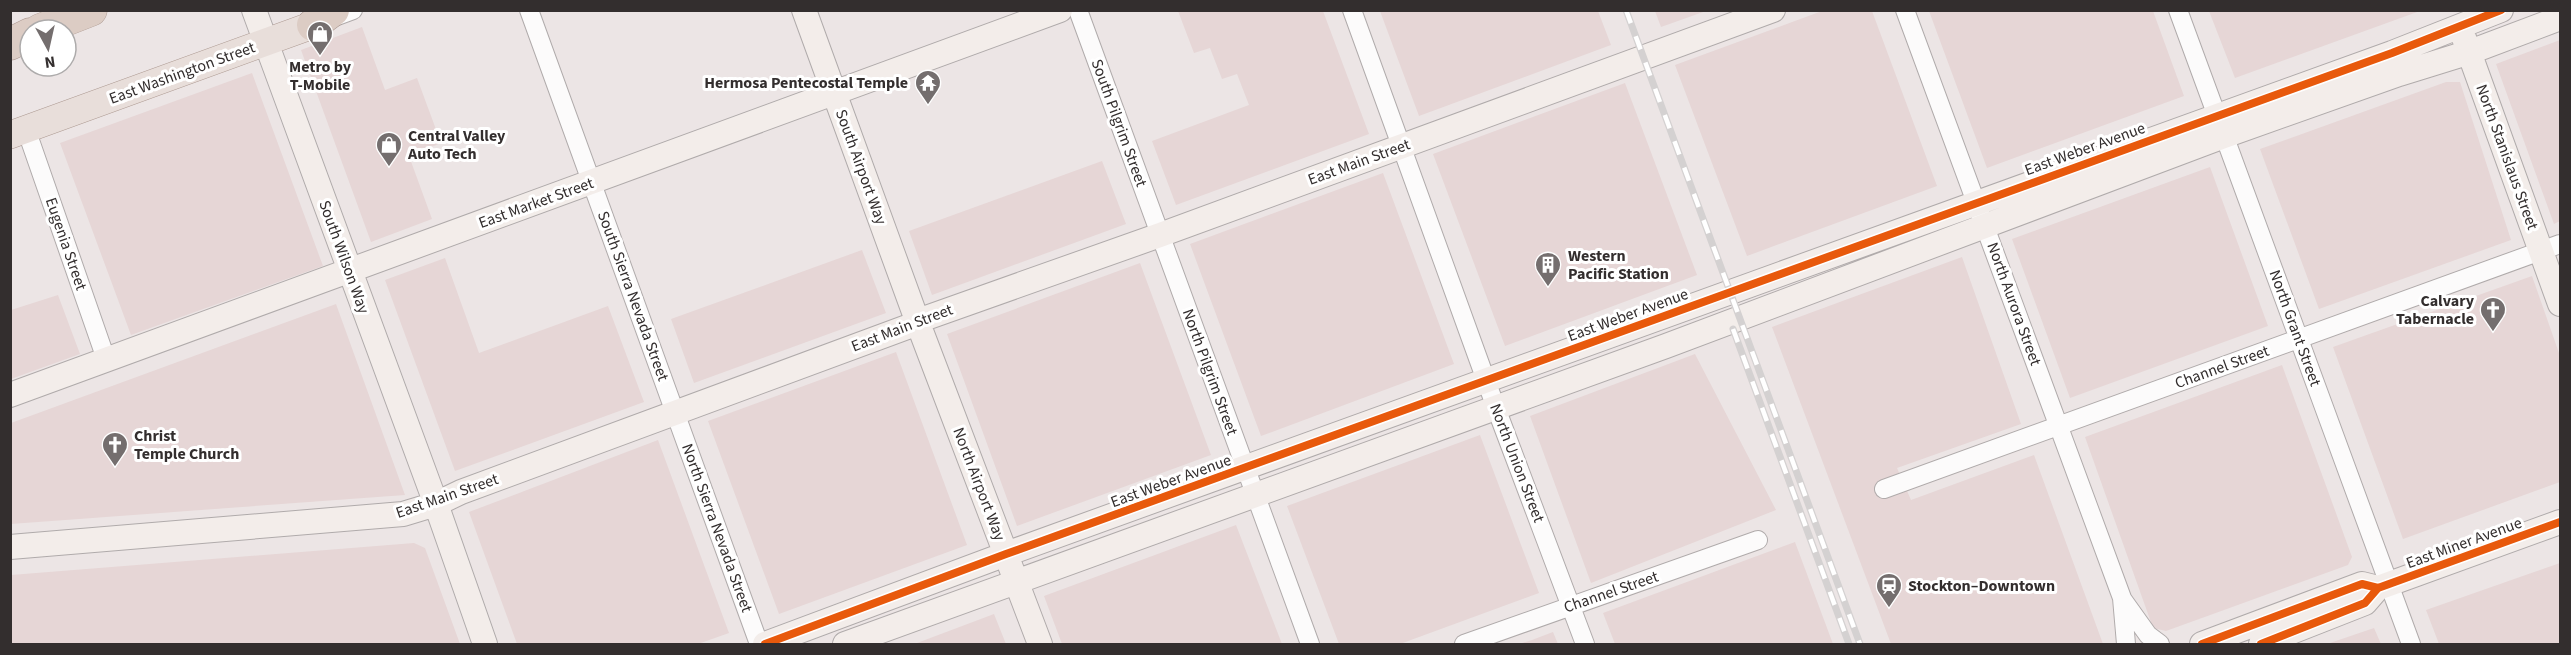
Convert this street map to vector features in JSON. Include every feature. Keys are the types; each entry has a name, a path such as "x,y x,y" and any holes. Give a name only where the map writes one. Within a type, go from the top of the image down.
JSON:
{"highway":[{"path":"71,18 91,10"}],"main road":[{"name":"South Wilson Way","path":"254,10 436,504 484,645"},
{"name":"South Airport Way","path":"804,10 918,323"},
{"name":"East Market Street","path":"10,395 1060,10"},
{"name":"East Main Street","path":"10,547 395,516 436,504 461,492 918,323 926,318 1160,235 1773,10"},
{"name":"East Weber Avenue","path":"845,645 1496,408 1980,214 2220,125 2392,52 2457,18 2500,10"},
{"name":"East Washington Street","path":"18,132 266,43 323,18"},
{"name":"North Stanislaus Street","path":"2457,18 2551,248 2560,304"},
{"name":"East Weber Avenue","path":"2220,125 2470,52 2560,18"},
{"name":"East Weber Avenue","path":"765,645 1006,554 1486,380 1980,214"},
{"name":"North Airport Way","path":"918,323 1040,645"},
{"name":"East Miner Avenue","path":"2261,645 2365,603 2383,586 2560,522"},
{"name":"East Miner Avenue","path":"2202,645 2362,584 2383,586"}],"street":[{"name":"East Washington Street","path":"323,18 353,10"},
{"name":"South Sierra Nevada Street","path":"529,10 676,412"},
{"name":"South Pilgrim Street","path":"1078,10 1160,235"},
{"name":"North Union Street","path":"1352,10 1496,408 1585,645"},
{"name":"North Aurora Street","path":"1905,10 2122,598 2148,635 2160,645"},
{"name":"North Grant Street","path":"2178,10 2299,339 2383,586 2411,645"},
{"name":"Eugenia Street","path":"18,132 106,359"},
{"name":"North Pilgrim Street","path":"1160,235 1310,645"},
{"name":"Channel Street","path":"1884,489 2551,248"},
{"name":"North Sierra Nevada Street","path":"676,412 759,645"},
{"name":"Channel Street","path":"1464,645 1758,540"},
{"name":"North Aurora Street","path":"2122,598 2126,645"}],"shaded area":[{"path":"1655,10 1706,11 1661,27"},
{"path":"2420,10 2235,78 2209,11"},
{"path":"1178,11 1323,11 1369,134 1176,205 1152,141 1249,105 1237,74 1222,79 1210,48 1194,53"},
{"path":"1380,11 1598,11 1611,45 1419,116"},
{"path":"1822,11 1872,11 1937,186 1747,256 1675,65"},
{"path":"1929,11 2153,11 2184,96 1987,168"},
{"path":"362,27 385,90 417,78 441,143 409,156 432,219 371,242 301,50"},
{"path":"2560,40 2560,221 2554,224 2496,64"},
{"path":"252,73 323,266 131,335 60,143"},
{"path":"2446,82 2460,82 2511,240 2319,309 2260,149"},
{"path":"1625,83 1697,275 1505,346 1433,154"},
{"path":"1102,161 1126,224 932,295 909,231"},
{"path":"2210,167 2268,326 2070,398 2012,239"},
{"path":"1383,173 1454,364 1261,436 1190,244"},
{"path":"862,250 886,313 694,383 671,319"},
{"path":"1962,257 2021,424 1897,468 1911,500 2034,455 2103,644 1891,644 1772,327"},
{"path":"445,258 479,353 608,306 644,402 455,471 385,280"},
{"path":"1140,263 1211,455 1017,526 947,334"},
{"path":"2532,276 2560,356 2560,482 2403,539 2333,347"},
{"path":"58,295 80,354 11,379 11,310"},
{"path":"336,304 405,495 11,524 11,423"},
{"path":"896,352 967,545 779,614 708,421"},
{"path":"1695,354 1776,510 1591,583 1530,416"},
{"path":"2282,365 2352,557 2348,565 2166,631 2153,628 2085,437"},
{"path":"1480,435 1539,593 1400,644 1339,644 1287,506"},
{"path":"658,440 729,633 698,644 517,644 469,512"},
{"path":"1236,525 1282,644 1062,644 1044,596"},
{"path":"1795,542 1833,644 1615,644 1603,613"},
{"path":"414,543 425,548 460,644 11,644 11,575"},
{"path":"2560,563 2560,644 2439,644 2426,610"},
{"path":"994,614 1006,644 913,644 917,643"},
{"path":"2374,628 2381,644 2327,644"},
{"path":"1553,632 1558,644 1519,644 1532,640"}],"railway":[{"path":"1626,10 1860,644"},
{"path":"1733,329 1849,644"}],"cycle path":[{"path":"765,644 1006,554 2392,53 2501,10"},
{"path":"2261,644 2365,603 2378,588 2560,522"},
{"path":"2202,644 2362,584 2378,588"}],"place":[{"name":"Metro by T-Mobile","path":"320,57"},
{"name":"Hermosa Pentecostal Temple","path":"928,106"},
{"name":"Central Valley Auto Tech","path":"389,168"},
{"name":"Western Pacific Station","path":"1548,288"},
{"name":"Calvary Tabernacle","path":"2493,333"},
{"name":"Christ Temple Church","path":"115,468"},
{"name":"Stockton–Downtown","path":"1889,609"}]}
